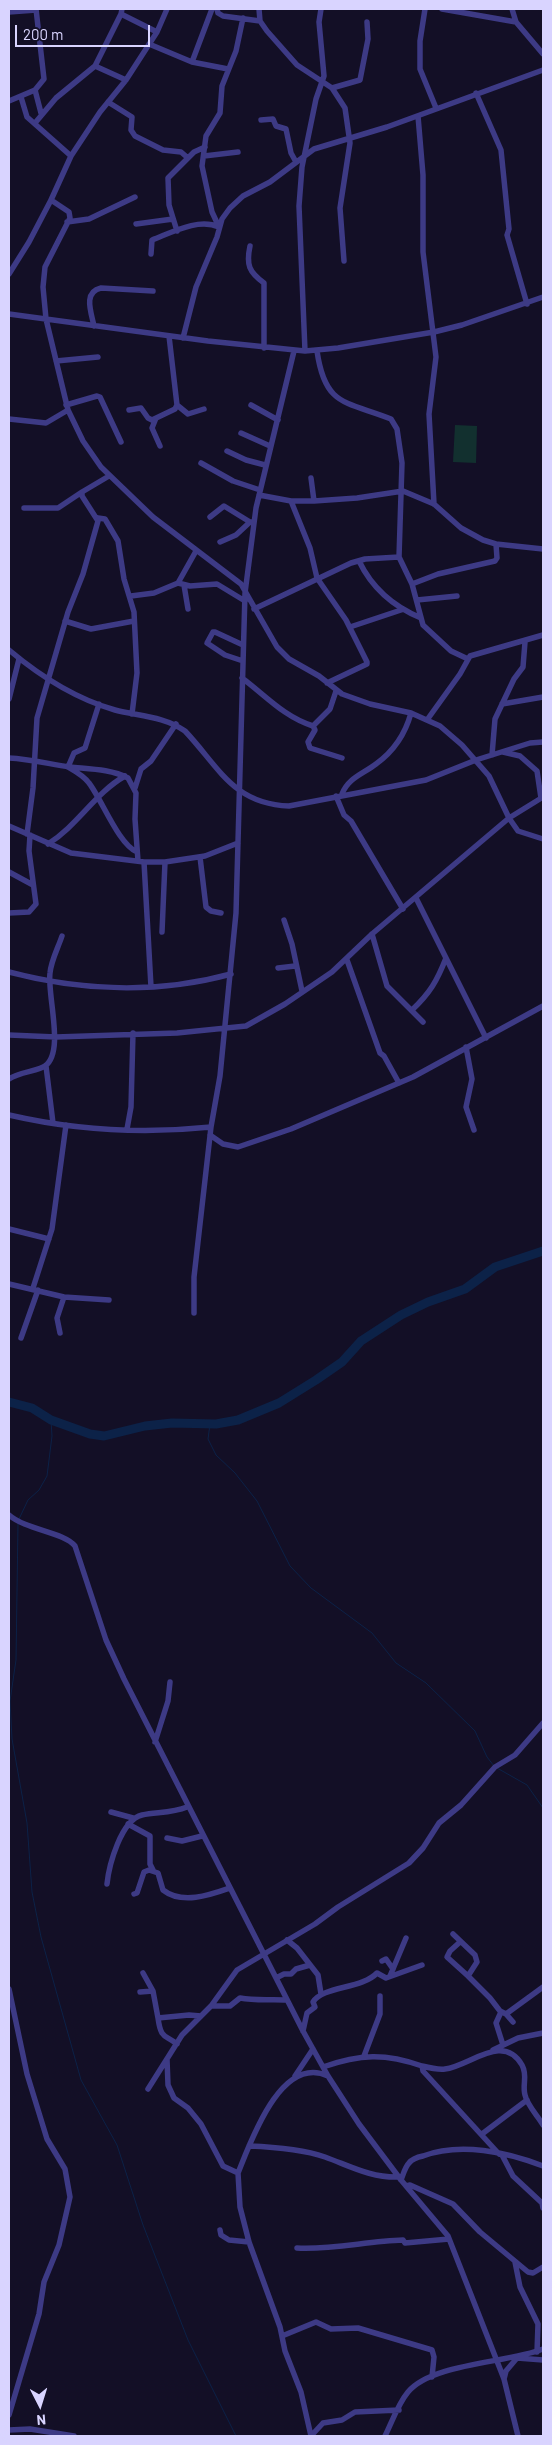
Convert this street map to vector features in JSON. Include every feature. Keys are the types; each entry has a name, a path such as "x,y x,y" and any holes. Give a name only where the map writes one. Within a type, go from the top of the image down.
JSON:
{"street":[{"path":"9,12 36,9 44,75 42,83 35,90 9,101"},
{"path":"9,274 29,242 71,156 150,44 167,9"},
{"path":"192,62 212,9"},
{"path":"217,9 219,15 260,21"},
{"path":"259,9 260,21 297,65 332,88 342,100 345,108 349,148 340,208 344,262"},
{"path":"305,351 300,206 302,168 316,100 323,81 324,71 319,22 322,9"},
{"path":"425,9 420,41 420,69 436,108"},
{"path":"442,9 516,22"},
{"path":"512,9 516,22 543,54"},
{"path":"34,123 41,112 95,66 122,12 157,32"},
{"path":"219,227 212,212 203,174 205,147 208,132 220,113 222,86 236,51 243,18"},
{"path":"332,88 360,80 368,39 368,22"},
{"path":"150,44 192,62 228,69"},
{"path":"95,66 126,80"},
{"path":"183,338 196,287 222,219 235,203 270,182 306,153 418,116 476,93 543,70"},
{"path":"35,90 41,112"},
{"path":"476,93 501,150 509,229 507,235 527,304"},
{"path":"21,97 27,117 71,156"},
{"path":"108,102 132,117 131,130 135,136 163,150 180,152 188,158"},
{"path":"418,116 423,175 423,252 429,315 434,332 436,357 429,414 434,504"},
{"path":"261,120 273,119 276,126 286,129 291,154 296,162"},
{"path":"177,231 168,194 168,178 188,158 205,147"},
{"path":"204,156 238,152"},
{"path":"68,222 90,219 135,197"},
{"path":"50,200 69,212 68,222 45,267 43,286 46,319 67,408 83,441 109,476 154,518 238,582 283,654 328,683 336,691 370,704 411,713 447,731 476,760 496,786 509,818 518,831 543,839"},
{"path":"136,224 173,220"},
{"path":"151,254 152,240 202,224 210,223 219,227"},
{"path":"250,246 248,266 256,278 264,283 265,307 262,315 264,348"},
{"path":"94,326 90,301 90,293 93,290 101,288 153,291"},
{"path":"9,314 264,348 317,351 434,332 462,325 543,298"},
{"path":"129,410 142,408 150,420 175,409 177,405 170,336"},
{"path":"194,1313 194,1277 231,974 238,888 243,645 245,593 252,522 294,351"},
{"path":"317,351 322,376 327,388 345,402 391,419 394,423 401,452 403,491 399,557 412,584 424,625 432,636 454,653 468,659"},
{"path":"56,361 98,357"},
{"path":"9,419 46,423 67,408 97,396 100,397 121,442"},
{"path":"177,405 188,414 204,409"},
{"path":"251,405 278,420"},
{"path":"156,418 152,428 160,446"},
{"path":"241,433 270,446"},
{"path":"226,451 246,460 265,465"},
{"path":"201,463 259,493 291,501 357,498 403,491 434,504 462,528 483,540 496,544 543,549"},
{"path":"24,508 58,508 109,476"},
{"path":"312,478 314,501"},
{"path":"82,492 82,496 98,518 105,519 118,541 124,579 131,596 137,673 132,714"},
{"path":"291,501 310,548 317,578 350,627 367,664 328,683"},
{"path":"210,517 224,506 252,522"},
{"path":"9,913 27,913 36,904 28,835 37,718 66,621 83,574 98,518"},
{"path":"220,542 236,535 252,522"},
{"path":"412,584 438,574 495,561 497,558 496,544"},
{"path":"188,609 181,584 196,551"},
{"path":"254,609 317,578 359,561 399,557"},
{"path":"359,561 374,586 401,610 421,618"},
{"path":"131,596 154,593 181,584 217,584 245,601"},
{"path":"417,600 457,596"},
{"path":"350,627 401,610"},
{"path":"66,621 91,629 134,621"},
{"path":"243,645 215,632 213,632 207,643 225,655 243,661"},
{"path":"427,720 473,654 507,644 525,642 543,635"},
{"path":"492,755 494,726 514,679 524,667 525,642"},
{"path":"9,650 49,680 82,698 132,714 176,724 184,730 241,793 264,802 289,806 426,780 476,760 530,743 543,742"},
{"path":"9,699 19,659"},
{"path":"242,678 266,696 280,710 299,722 313,726"},
{"path":"336,691 330,709 313,726 314,730 308,742 310,748 342,758"},
{"path":"502,704 543,697"},
{"path":"68,766 74,753 85,748 99,704"},
{"path":"403,909 351,821 344,815 339,795 348,782 389,754 407,727 411,713"},
{"path":"150,987 141,862 137,852 135,788 141,769 151,761 176,724"},
{"path":"9,1035 56,1037 224,1029 246,1026 259,1020 347,960 372,934 509,818 542,798 537,771 520,756 502,752"},
{"path":"9,758 33,759 125,776 135,788"},
{"path":"68,766 88,781 114,822 120,837 137,852"},
{"path":"48,844 69,828 112,784 125,776"},
{"path":"9,826 71,853 141,862 165,862 200,857 238,843"},
{"path":"200,857 206,906 211,910 221,912"},
{"path":"162,932 165,862"},
{"path":"9,872 33,885"},
{"path":"416,898 486,1038"},
{"path":"284,920 292,944 295,966 302,991"},
{"path":"372,934 378,950 384,981 395,996 423,1022"},
{"path":"53,1123 46,1081 46,1066 56,1037 49,982 51,967 62,936"},
{"path":"412,1010 437,981 446,958"},
{"path":"347,960 380,1053 384,1056 399,1083"},
{"path":"278,968 295,966"},
{"path":"9,972 49,982 118,988 179,985 231,974"},
{"path":"210,1135 228,1146 238,1147 251,1144 399,1083 543,1006"},
{"path":"127,1130 130,1107 133,1033"},
{"path":"466,1047 472,1079 466,1105 474,1130"},
{"path":"9,1079 46,1066"},
{"path":"9,1115 66,1125 127,1130 172,1131 211,1127"},
{"path":"21,1338 49,1240 56,1206 66,1125"},
{"path":"9,1229 49,1240"},
{"path":"9,1284 64,1297 109,1300"},
{"path":"60,1334 57,1318 64,1297"},
{"path":"9,1515 28,1526 66,1539 75,1546 106,1640 187,1807 313,2049 358,2124 400,2179 441,2226 449,2239 504,2379 518,2436"},
{"path":"155,1742 168,1701 170,1682"},
{"path":"148,2089 182,2035 211,2006 237,1970 315,1924 338,1906 409,1863 423,1848 439,1823 461,1805 496,1767 515,1755 543,1723"},
{"path":"111,1812 133,1818 178,1811 187,1807"},
{"path":"107,1884 119,1841 133,1818"},
{"path":"128,1824 150,1836 150,1864 153,1870 158,1872 163,1890 180,1897 194,1898 230,1888"},
{"path":"168,1838 182,1841 202,1836"},
{"path":"134,1894 137,1893 144,1872 153,1870"},
{"path":"453,1934 475,1955 477,1962 468,1976"},
{"path":"390,1976 406,1938"},
{"path":"287,1940 297,1948 320,1980 321,1994"},
{"path":"460,1942 450,1951 447,1957 513,2022"},
{"path":"382,1960 386,1959 394,1969"},
{"path":"276,1978 310,1965"},
{"path":"303,2030 306,2013 315,2007 314,2002 321,1994 370,1979 376,1973 380,1973 384,1978 422,1965"},
{"path":"143,1972 153,1991 162,2032 167,2040 177,2044"},
{"path":"503,2045 496,2022 504,2013 543,1987"},
{"path":"9,1989 27,2074 47,2139 66,2169 70,2197 59,2244 44,2282 39,2314 9,2414"},
{"path":"140,1992 153,1991"},
{"path":"364,2056 380,2014 380,1996"},
{"path":"211,2006 230,2006 240,1998 251,2001 287,2000"},
{"path":"158,2018 189,2015 201,2016"},
{"path":"323,2067 347,2058 364,2056 402,2059 422,2066 439,2068 458,2066 518,2038 543,2032"},
{"path":"313,2049 294,2078 264,2113 238,2173 238,2196 249,2242 282,2336 285,2351 301,2392 311,2436 323,2423 342,2420 356,2412 399,2410"},
{"path":"489,2052 509,2052 518,2058 526,2072 524,2092 543,2125"},
{"path":"167,2058 168,2085 171,2093 177,2101 188,2108 201,2124 223,2166 238,2173"},
{"path":"422,2066 423,2071 501,2154 513,2176 542,2203 543,2208"},
{"path":"432,2080 439,2068"},
{"path":"294,2078 313,2071 328,2076"},
{"path":"482,2134 527,2100"},
{"path":"249,2146 270,2147 313,2154 364,2173 400,2179"},
{"path":"400,2179 408,2163 436,2151 466,2148 501,2154 543,2166"},
{"path":"406,2186 410,2185 453,2204 480,2232 515,2262 533,2273 543,2266"},
{"path":"220,2230 220,2235 229,2240 249,2242"},
{"path":"297,2248 313,2249 389,2241 403,2240 405,2243 449,2239"},
{"path":"515,2262 520,2287 538,2324 537,2352"},
{"path":"282,2336 316,2322 331,2329 358,2328 432,2350 434,2357 432,2376"},
{"path":"385,2436 408,2392 432,2376 476,2364 517,2358 543,2349"},
{"path":"517,2358 543,2360"},
{"path":"504,2379 506,2371 517,2358"},
{"path":"9,2430 30,2429 74,2436"}],"green space":[{"path":"455,425 477,426 476,463 453,462"}],"waterway":[{"path":"9,1402 32,1408 51,1420 90,1434 104,1436 145,1426 172,1423 216,1424 238,1420 279,1403 316,1380 342,1362 361,1341 401,1315 428,1302 465,1289 495,1267 543,1251"},
{"path":"19,1519 28,1500 39,1490 47,1476 52,1436 51,1420"},
{"path":"210,1424 208,1439 216,1455 235,1473 257,1501 290,1566 311,1588 372,1633 396,1663 426,1683 475,1731 487,1757 494,1766"},
{"path":"18,1524 16,1660 10,1701 12,1739 27,1823 32,1892 41,1937 81,2080 117,2145 143,2225 188,2340 236,2436"},
{"path":"497,1768 527,1785 543,1808"}]}
